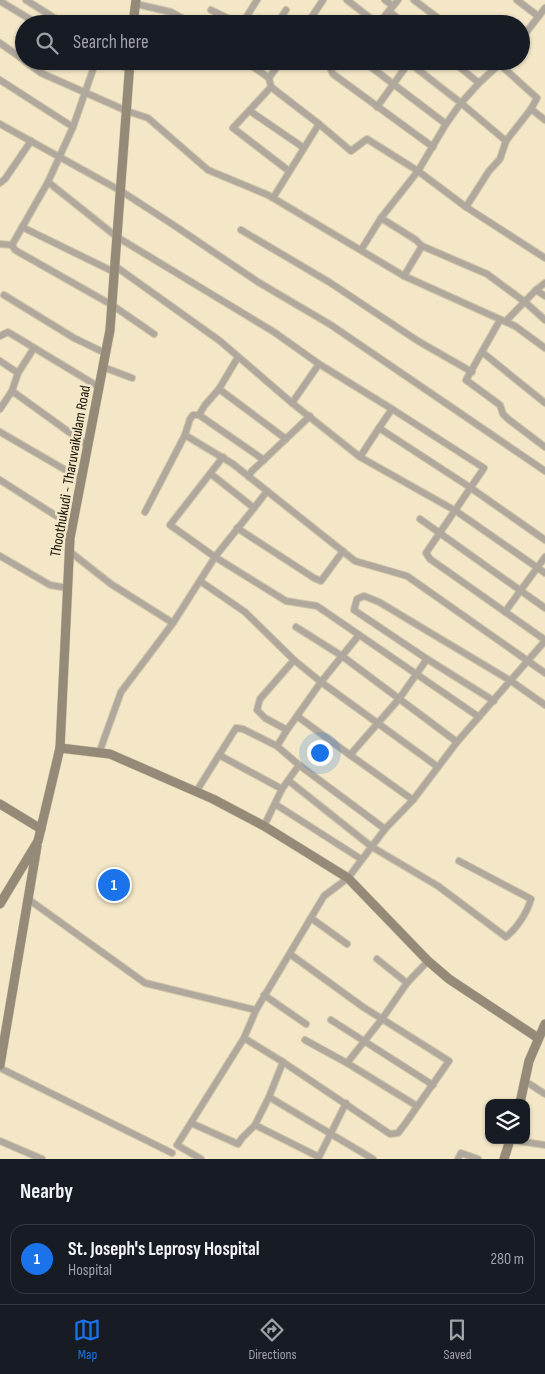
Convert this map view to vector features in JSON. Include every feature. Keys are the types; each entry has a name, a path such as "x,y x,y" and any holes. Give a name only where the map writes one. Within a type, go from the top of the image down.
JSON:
{"main road":[{"path":"134,15 136,2"},
{"name":"Thoothukudi - Tharuvaikulam Road","path":"0,904 38,841 60,748 69,551 87,445 110,330 130,70"},
{"path":"60,748 110,754 196,792 264,826 348,878 428,961 449,979 542,1040"},
{"path":"0,804 41,829"},
{"path":"0,1066 38,841"},
{"path":"521,1099 529,1061 542,1040 545,1024"},
{"path":"504,1159 510,1144"}],"street":[{"path":"26,0 50,15"},
{"path":"247,15 257,0"},
{"path":"313,15 323,0"},
{"path":"347,0 366,15"},
{"path":"385,0 397,15"},
{"path":"386,15 398,0"},
{"path":"414,0 433,15"},
{"path":"518,0 542,13 530,28"},
{"path":"0,2 22,15"},
{"path":"136,2 176,15"},
{"path":"211,10 222,15"},
{"path":"283,15 286,10"},
{"path":"0,43 15,54"},
{"path":"37,70 127,111 148,118 208,170 273,198 404,276 515,326 545,348"},
{"path":"12,245 48,182 73,127 93,70"},
{"path":"259,70 269,78 271,87 320,124 351,151 368,139 418,171 466,207 545,258"},
{"path":"269,78 275,70"},
{"path":"331,70 333,74 433,147"},
{"path":"375,70 446,124"},
{"path":"377,107 404,70"},
{"path":"419,70 506,141"},
{"path":"463,70 479,83"},
{"path":"361,250 381,218 418,171 461,103 492,70"},
{"path":"466,207 500,158 506,141 531,109 537,98 508,70"},
{"path":"0,80 73,127"},
{"path":"271,87 233,128 289,171"},
{"path":"531,109 545,120"},
{"path":"250,111 304,148"},
{"path":"0,124 121,191 258,282 331,325 545,471"},
{"path":"273,198 320,124"},
{"path":"0,183 6,179 31,141"},
{"path":"0,1066 170,1156 244,1038 264,995 324,896 348,878 385,829 413,800 457,742 511,682 545,640 430,559 426,553 484,468 319,364 274,332 117,237 48,182"},
{"path":"381,218 416,240 422,246 487,274 525,302 545,320"},
{"path":"22,227 115,269 177,310 238,356 292,404 310,416 360,457 456,511 545,573"},
{"path":"241,230 329,282 418,341 472,372"},
{"path":"0,244 12,245 20,253 112,304 154,334"},
{"path":"404,276 422,246"},
{"path":"545,283 503,320 466,380 500,405 503,414 508,419 545,447"},
{"path":"536,290 545,296"},
{"path":"4,295 74,338 105,353"},
{"path":"0,336 8,332 99,387"},
{"path":"0,410 12,392 18,372 34,348"},
{"path":"482,352 545,403"},
{"path":"199,415 219,389 238,356"},
{"path":"0,361 18,372"},
{"path":"292,404 319,364"},
{"path":"103,367 132,378"},
{"path":"219,389 286,439"},
{"path":"12,392 87,445"},
{"path":"360,457 392,409"},
{"path":"145,512 185,435 193,415 199,415 264,460"},
{"path":"249,477 251,472 310,416"},
{"path":"379,428 471,488 545,540"},
{"path":"0,432 81,479"},
{"path":"185,435 223,457 356,561 407,576 545,672"},
{"path":"223,457 170,525 215,557 286,601 317,606 479,717"},
{"path":"211,474 254,508"},
{"path":"0,480 72,526"},
{"path":"99,753 121,692 173,623 215,557 267,491"},
{"path":"420,519 545,608"},
{"path":"238,528 321,581 343,552"},
{"path":"69,551 111,584 173,623"},
{"path":"0,556 50,585 67,588"},
{"path":"506,612 545,556"},
{"path":"200,581 244,612 294,660 321,682 438,767"},
{"path":"494,700 427,659 354,610 356,599 364,596 379,602 511,682 545,706"},
{"path":"296,626 342,656 457,742"},
{"path":"277,746 321,682 360,635"},
{"path":"350,755 399,699 427,659"},
{"path":"287,730 265,718 257,710 260,699 294,660"},
{"path":"297,716 413,800"},
{"path":"196,792 236,728 243,729 277,746 299,765 385,829"},
{"path":"219,755 282,789"},
{"path":"264,826 282,789 299,765"},
{"path":"289,781 372,847 438,886 506,937 512,932 531,899 459,862"},
{"path":"275,804 361,859"},
{"path":"28,899 145,983 256,1010"},
{"path":"311,918 347,944"},
{"path":"244,1038 346,1103 390,1134 398,1133 450,1061 363,1007 290,954"},
{"path":"377,959 407,983"},
{"path":"347,1063 382,1019 407,983 428,961"},
{"path":"264,995 306,1024"},
{"path":"330,1020 433,1085"},
{"path":"305,1040 347,1063 417,1106"},
{"path":"191,1123 238,1144 255,1126 283,1062"},
{"path":"525,1081 545,1094"},
{"path":"268,1097 373,1159"},
{"path":"255,1126 319,1157 346,1103"},
{"path":"0,1141 42,1159"},
{"path":"530,1143 545,1146"},
{"path":"177,1145 201,1159"},
{"path":"458,1159 461,1154 478,1159"}],"place":[{"name":"St. Joseph's Leprosy Hospital","path":"114,885"}]}
